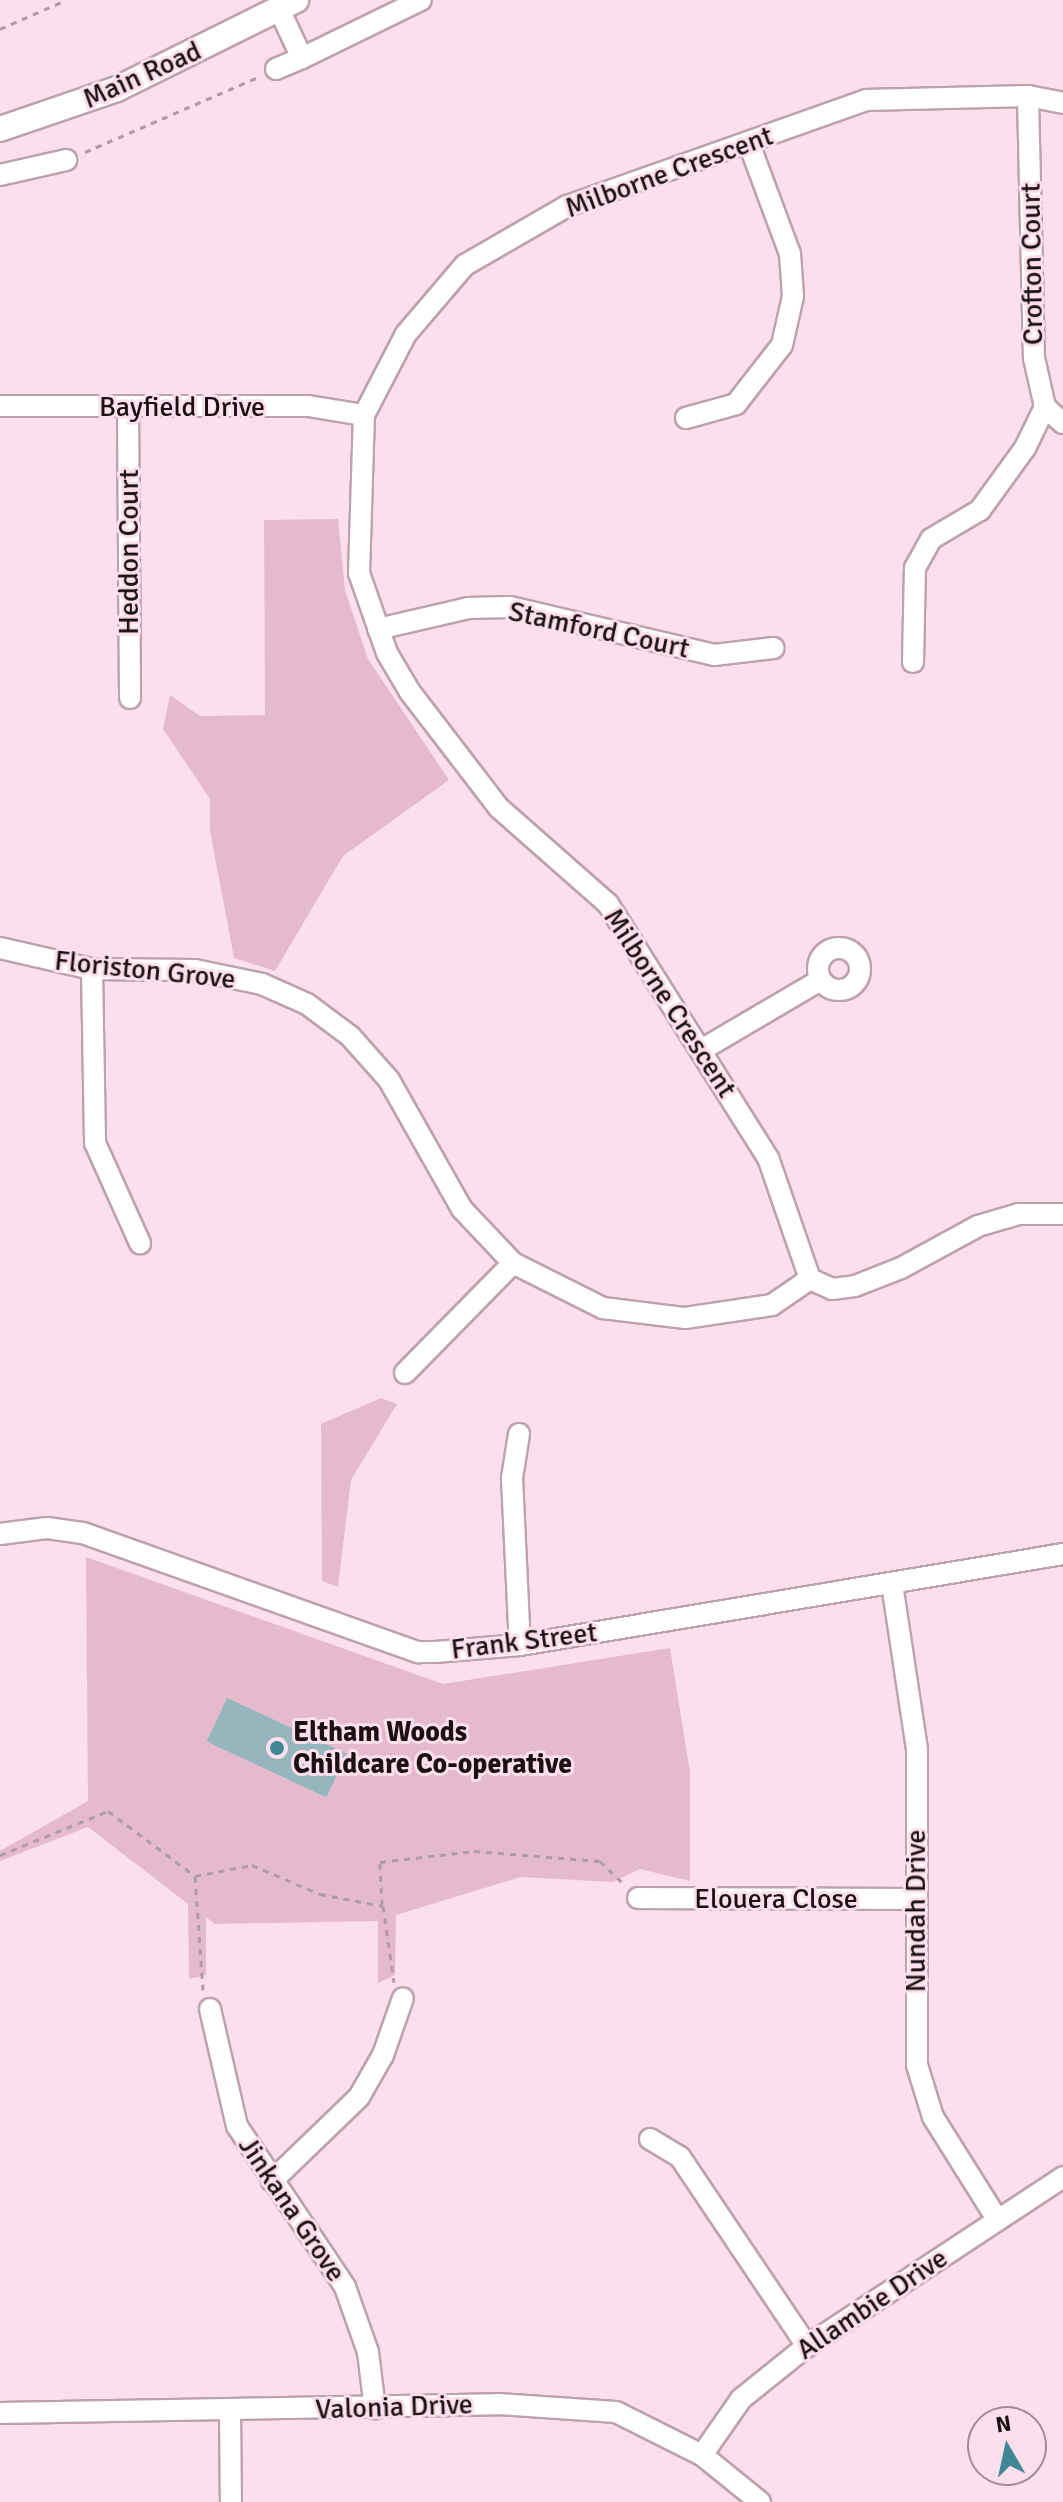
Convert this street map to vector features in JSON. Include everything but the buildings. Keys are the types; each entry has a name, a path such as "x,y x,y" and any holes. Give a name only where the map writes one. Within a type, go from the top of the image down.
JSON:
{"main road":[{"name":"Main Road","path":"0,129 117,89 287,5"}],"street":[{"path":"276,69 421,0"},
{"name":"Main Road","path":"287,5 302,58"},
{"name":"Milborne Crescent","path":"810,1279 768,1158 703,1049 608,904 499,808 410,692 378,629 359,573 364,415 406,334 465,265 567,206 866,100 1028,96 1063,103"},
{"name":"Crofton Court","path":"1028,96 1034,358 1045,407"},
{"path":"686,418 736,404 782,345 793,296 790,254 749,144"},
{"path":"0,175 66,160"},
{"name":"Bayfield Drive","path":"0,406 308,406 364,415"},
{"name":"Heddon Court","path":"128,406 130,698"},
{"path":"913,662 915,568 931,539 980,510 1025,448 1045,407 1063,423"},
{"name":"Stamford Court","path":"378,629 468,608 510,607 714,655 774,648"},
{"name":"Floriston Grove","path":"0,948 92,969 195,970 262,984 307,1004 350,1036 389,1080 462,1209 513,1263 603,1308 685,1318 772,1305 810,1279"},
{"path":"92,969 95,1143 140,1243"},
{"path":"703,1049 817,982"},
{"path":"810,1279 832,1289 855,1286 901,1268 978,1226 1019,1214 1063,1214"},
{"path":"405,1373 513,1263"},
{"path":"519,1434 512,1478 520,1645"},
{"name":"Frank Street","path":"0,1534 47,1528 83,1533 418,1652 520,1645 1063,1554"},
{"name":"Nundah Drive","path":"892,1584 917,1750 914,1899 917,2065 933,2117 997,2219"},
{"name":"Elouera Close","path":"638,1898 914,1899"},
{"path":"272,2181 359,2097 383,2055 403,1998"},
{"name":"Jinkana Grove","path":"210,2009 237,2126 345,2287 368,2352 375,2409"},
{"path":"650,2139 680,2157 807,2346"},
{"name":"Allambie Drive","path":"702,2455 741,2399 807,2346 1063,2177"},
{"name":"Valonia Drive","path":"0,2413 230,2412 498,2404 616,2412 702,2455 751,2499"},
{"path":"230,2412 231,2502"}],"path":[{"path":"0,29 66,0"},
{"path":"66,160 276,69"},
{"path":"0,1855 108,1811 195,1876 252,1865 320,1894 383,1906"},
{"path":"403,1998 389,1974 380,1862 474,1851 600,1861 638,1898"},
{"path":"195,1876 200,1981 210,2009"}],"shaded area":[{"path":"338,519 345,590 368,659 449,780 343,856 275,971 234,958 210,831 210,799 163,729 170,695 200,716 265,715 264,520"},
{"path":"381,1398 397,1404 351,1480 338,1587 322,1581 321,1424"},
{"path":"86,1557 443,1684 670,1648 690,1772 690,1881 640,1869 613,1882 521,1877 396,1915 395,1975 378,1983 378,1921 215,1924 206,1917 206,1975 189,1979 188,1904 88,1827 0,1861 0,1851 88,1801"}],"place":[{"name":"Eltham Woods Childcare Co-operative","path":"277,1748"}]}
